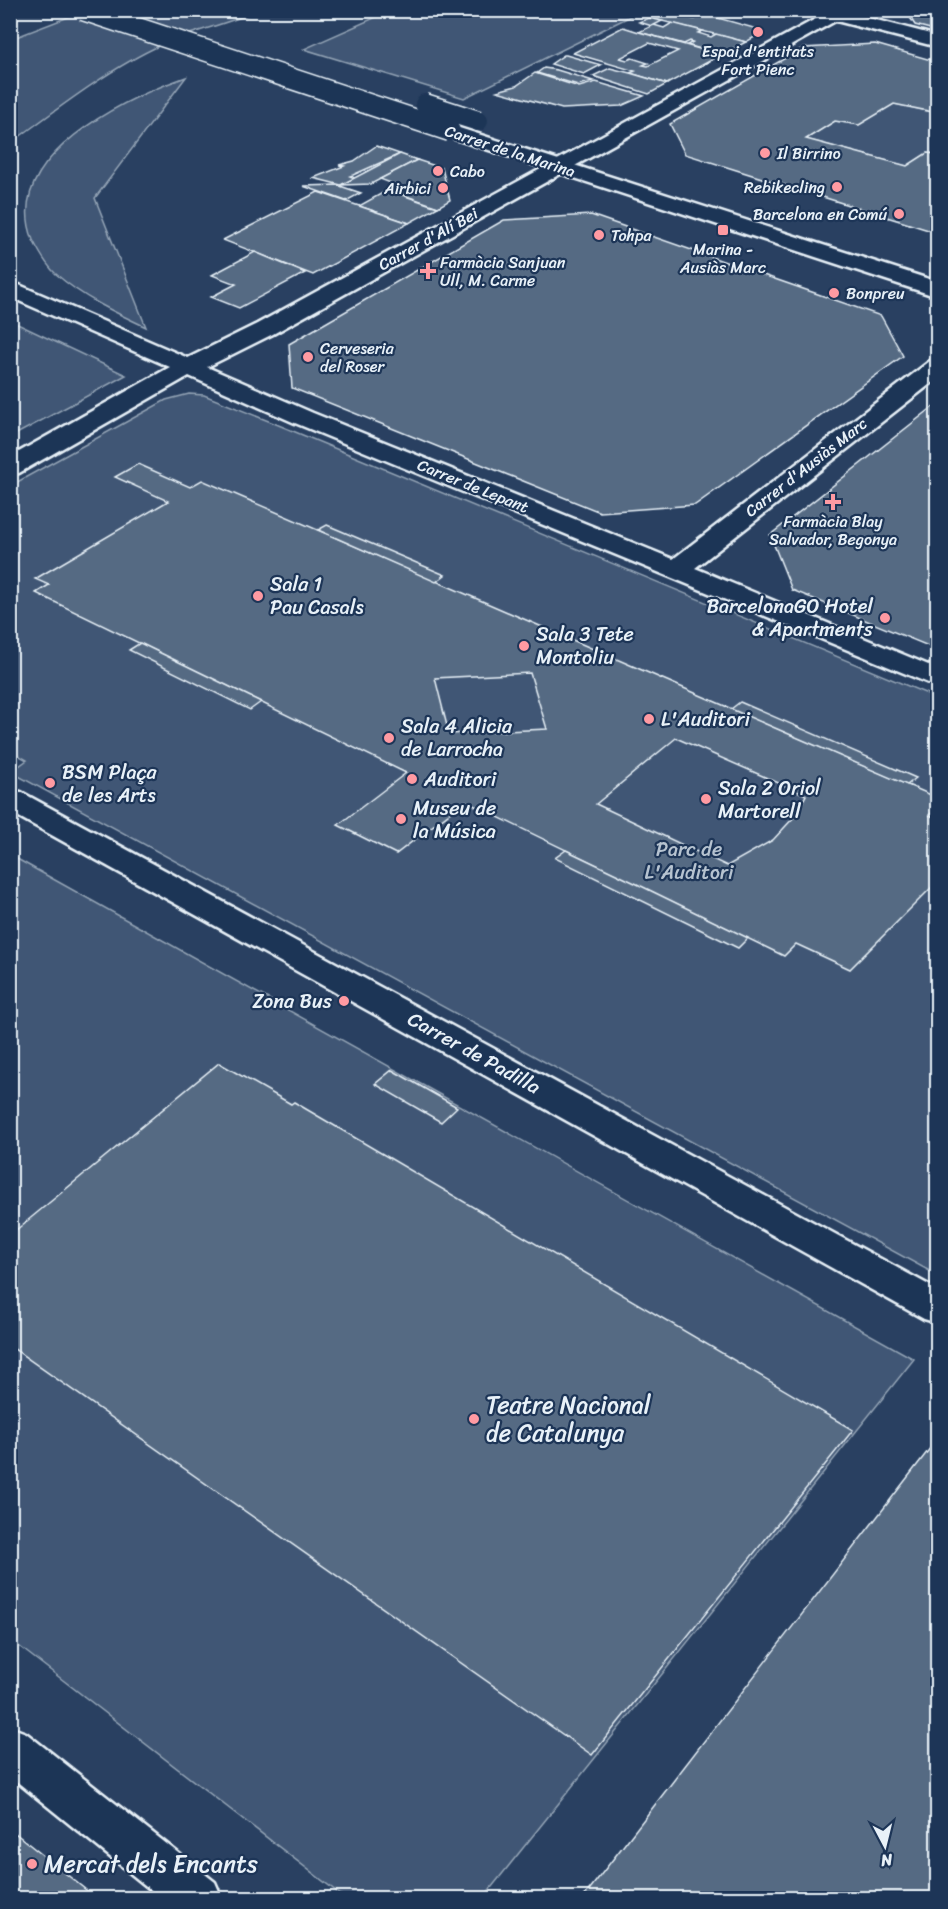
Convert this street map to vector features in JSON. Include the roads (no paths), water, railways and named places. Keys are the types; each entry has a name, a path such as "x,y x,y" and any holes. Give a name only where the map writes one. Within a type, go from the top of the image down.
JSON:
{"street":[{"name":"Carrer de la Marina","path":"83,10 938,290"},
{"name":"Carrer de la Marina","path":"136,10 938,269"},
{"path":"815,10 842,13 938,42"},
{"name":"Carrer d'Alí Bei","path":"10,468 188,367 265,329 842,13"},
{"name":"Carrer de Lepant","path":"10,288 304,418 938,679"},
{"name":"Carrer d'Ausiàs Marc","path":"676,570 938,366"},
{"name":"Carrer de Padilla","path":"10,799 938,1308"},
{"path":"10,1748 198,1899"}],"place":[{"name":"Espai d'entitats Fort Pienc","path":"758,32"},
{"name":"Il Birrino","path":"765,153"},
{"name":"Cabo","path":"438,171"},
{"name":"Rebikecling","path":"837,187"},
{"name":"Airbici","path":"443,188"},
{"name":"Barcelona en Comú","path":"899,214"},
{"name":"Marina - Ausiàs Marc","path":"723,230"},
{"name":"Tohpa","path":"599,235"},
{"name":"Farmàcia Sanjuan Ull, M. Carme","path":"428,271"},
{"name":"Bonpreu","path":"834,293"},
{"name":"Cerveseria del Roser","path":"308,357"},
{"name":"Farmàcia Blay Salvador, Begonya","path":"833,502"},
{"name":"Sala 1 Pau Casals","path":"258,596"},
{"name":"BarcelonaGO Hotel & Apartments","path":"885,618"},
{"name":"Sala 3 Tete Montoliu","path":"524,646"},
{"name":"L'Auditori","path":"649,719"},
{"name":"Sala 4 Alicia de Larrocha","path":"389,738"},
{"name":"Auditori","path":"412,779"},
{"name":"BSM Plaça de les Arts","path":"50,783"},
{"name":"Sala 2 Oriol Martorell","path":"706,799"},
{"name":"Museu de la Música","path":"401,819"},
{"name":"Zona Bus","path":"344,1001"},
{"name":"Teatre Nacional de Catalunya","path":"474,1419"},
{"name":"Mercat dels Encants","path":"32,1864"}],"park label":[{"name":"Parc de L'Auditori","path":"689,860"}]}
